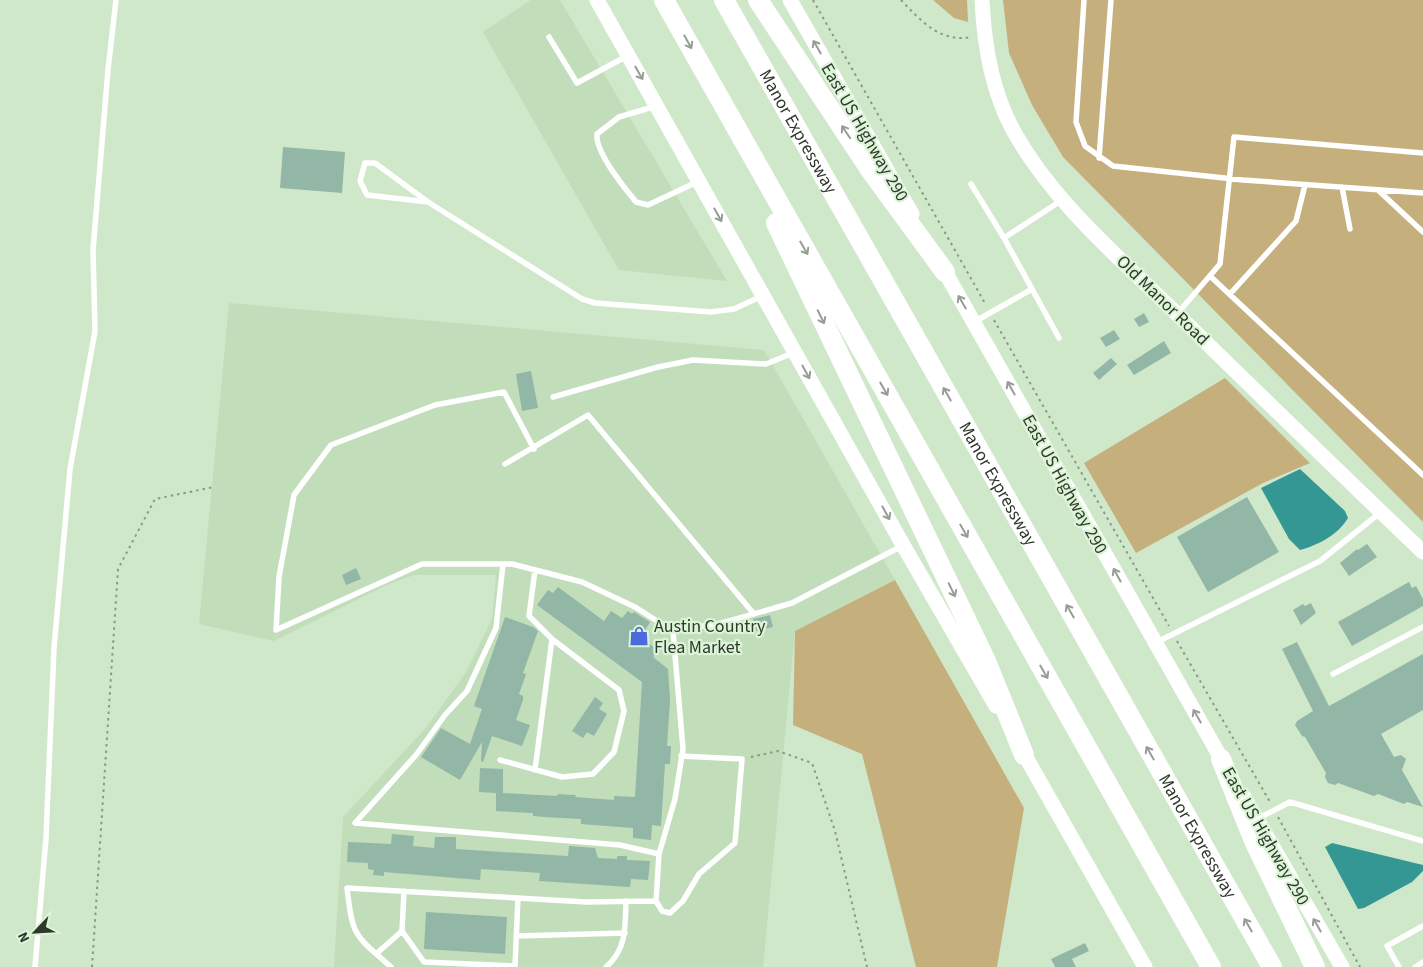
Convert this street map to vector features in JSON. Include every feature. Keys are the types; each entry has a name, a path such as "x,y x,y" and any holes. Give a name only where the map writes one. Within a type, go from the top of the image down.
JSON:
{"highway":[{"path":"664,0 1211,967"},
{"name":"Manor Expressway","path":"724,0 1272,967"},
{"path":"758,0 871,171 945,272"},
{"path":"746,145 765,200 986,661 1024,755"},
{"path":"1221,759 1255,843 1315,967"}],"main road":[{"path":"597,0 904,545 1145,967"},
{"name":"East US Highway 290","path":"790,0 1221,759 1342,967"},
{"name":"Old Manor Road","path":"982,0 984,35 994,82 1012,127 1046,179 1101,240 1423,552"}],"lane":[{"path":"35,967 46,838 54,648 60,571 70,470 96,331 93,250 108,70 116,0"},
{"path":"1084,0 1076,122 1085,146 1099,158 1113,166 1305,185 1423,193"},
{"path":"1099,158 1112,0"},
{"path":"549,37 577,83 629,55"},
{"path":"657,105 619,117 598,134 597,141 618,178 636,202 648,205 699,181"},
{"path":"1177,314 1220,264 1234,137 1423,153"},
{"path":"428,202 367,195 360,181 365,163 375,163 428,202 582,299 595,303 711,312 734,309 763,295"},
{"path":"971,184 1004,238 1059,338"},
{"path":"1230,294 1296,221 1305,185"},
{"path":"1342,187 1350,229"},
{"path":"1378,190 1423,232"},
{"path":"1004,238 1064,199"},
{"path":"1210,276 1423,475"},
{"path":"974,322 1032,289"},
{"path":"552,397 658,367 693,360 766,364 795,352"},
{"path":"534,449 504,392 435,405 331,445 294,495 279,578 276,630 422,564 503,564 582,582 634,607 673,631 722,623 792,604 904,545"},
{"path":"505,464 534,449 588,415 754,614"},
{"path":"1155,642 1320,561 1381,512"},
{"path":"503,564 496,628 467,692 446,715 416,755 355,823 620,845 659,854"},
{"path":"500,760 562,777 592,774 614,752 624,711 619,690 552,639 529,616 535,570"},
{"path":"1333,674 1423,627"},
{"path":"673,631 683,749 681,756 675,799 659,854 656,901 662,911 670,913 683,901 700,874 735,842 742,759 681,756"},
{"path":"535,770 552,639"},
{"path":"1257,819 1290,802 1423,841"},
{"path":"391,967 358,938 353,930 347,888 518,898 656,901"},
{"path":"404,891 402,931 424,964 517,966 518,898"},
{"path":"606,967 618,958 625,934 626,901"},
{"path":"1399,967 1387,946 1423,926"},
{"path":"376,954 402,931"},
{"path":"516,936 625,934"},
{"path":"1415,967 1423,962"}],"path":[{"path":"813,0 1274,809 1360,967"},
{"path":"901,0 925,24 938,32 957,40 984,35"},
{"path":"92,967 118,569 155,499 214,487"},
{"path":"742,759 778,751 812,763 835,831 867,967"}],"shaded area":[{"path":"531,0 560,0 727,281 619,270 483,32"},
{"path":"933,0 967,0 968,22 954,18"},
{"path":"1003,0 1423,0 1423,522 1063,157 1032,105 1009,53"},
{"name":"Austin Country Flea Market","path":"229,303 764,350 895,580 795,631 763,967 334,967 343,817 425,729 466,672 492,619 496,575 414,575 389,584 274,641 199,624"},
{"path":"1225,378 1310,463 1263,483 1136,553 1084,463"},
{"path":"895,580 1024,808 997,967 916,967 862,754 793,725 795,631"}],"water":[{"path":"1300,469 1345,511 1348,518 1339,529 1327,538 1300,550 1289,539 1261,488"},
{"path":"1332,843 1423,865 1423,871 1412,882 1364,908 1358,909 1325,847"}],"building":[{"path":"283,147 345,152 342,193 280,188"},
{"path":"1144,313 1149,322 1139,327 1134,319"},
{"path":"1114,330 1120,339 1106,347 1100,338"},
{"path":"1164,341 1171,353 1134,375 1127,365"},
{"path":"1111,358 1117,364 1099,380 1093,373"},
{"path":"531,371 538,408 522,411 516,374"},
{"path":"1247,497 1279,552 1208,592 1177,537"},
{"path":"1367,544 1377,557 1349,576 1340,563 1357,549"},
{"path":"356,568 361,579 346,585 342,575"},
{"path":"1409,582 1412,588 1416,586 1423,599 1423,606 1352,646 1338,622"},
{"path":"558,587 604,621 611,611 622,618 628,611 632,614 634,612 650,622 644,632 649,635 645,641 658,650 653,657 668,669 670,700 667,746 671,746 670,764 665,764 661,826 652,825 651,840 633,838 633,828 581,824 581,819 533,816 533,813 496,811 496,793 479,792 480,768 503,769 503,793 557,796 558,794 576,795 575,797 614,800 614,796 635,797 642,682 537,605 548,590 553,593"},
{"path":"1311,603 1316,613 1301,625 1293,610 1303,604 1305,606"},
{"path":"770,615 773,627 756,631 753,619"},
{"path":"505,617 533,627 538,631 523,673 526,674 519,694 523,696 523,700 516,720 530,725 522,746 492,736 483,762 481,761 482,742 460,780 421,757 441,728 470,744 482,709 474,706"},
{"path":"1297,642 1329,706 1423,654 1423,710 1381,734 1394,757 1401,755 1406,759 1402,770 1423,807 1407,802 1404,804 1378,794 1374,796 1338,783 1335,785 1328,783 1325,777 1326,773 1305,737 1302,736 1295,725 1297,721 1313,711 1282,649"},
{"path":"595,697 603,703 599,709 607,714 594,736 587,732 583,738 572,731"},
{"path":"392,834 414,836 413,846 434,848 435,837 456,837 456,849 568,856 569,846 595,848 598,858 617,859 617,856 627,856 627,860 650,861 648,880 631,879 630,887 539,881 540,873 481,869 480,880 384,872 384,876 373,875 374,870 368,869 368,863 347,862 348,842 391,844"},
{"path":"426,912 507,917 505,954 424,949"},
{"path":"1085,943 1089,951 1072,959 1076,967 1055,967 1051,959"}],"place":[{"name":"Austin Country Flea Market","path":"639,636"}]}
